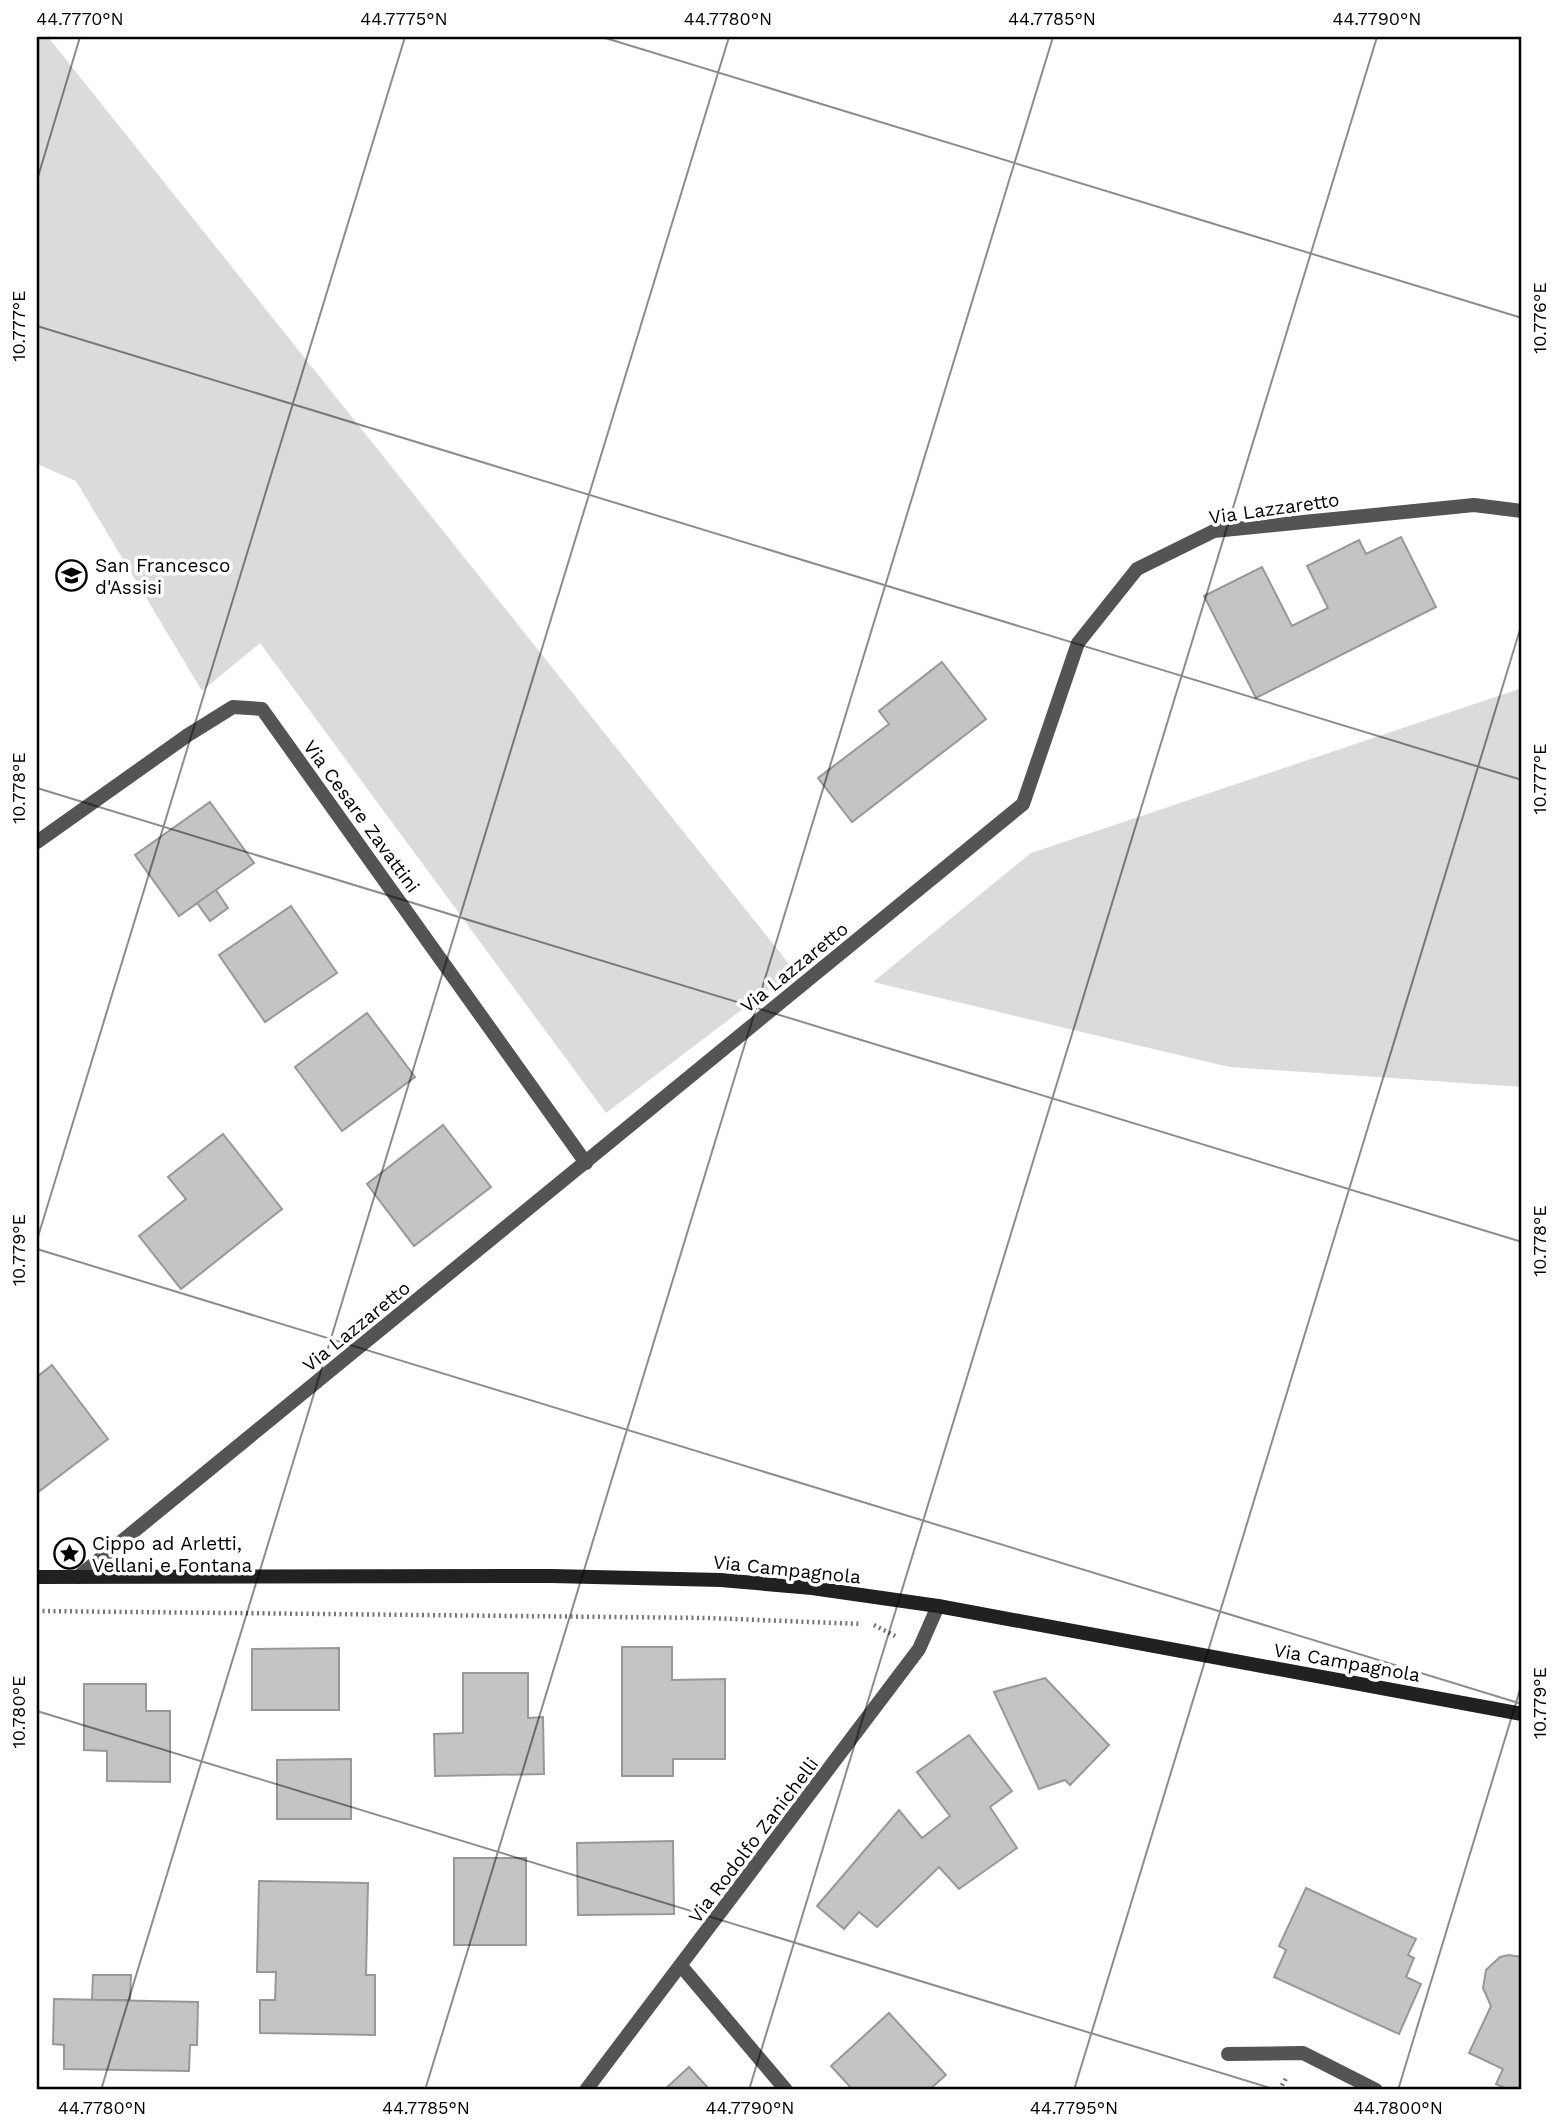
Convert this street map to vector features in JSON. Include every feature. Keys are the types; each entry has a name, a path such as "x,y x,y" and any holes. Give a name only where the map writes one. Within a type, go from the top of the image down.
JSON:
{"main road":[{"name":"Via Campagnola","path":"37,1577 523,1576 721,1580 811,1588 938,1606 1522,1714"}],"street":[{"name":"Via Lazzaretto","path":"78,1577 1023,804 1078,643 1137,569 1214,531 1474,505 1522,510"},
{"name":"Via Cesare Zavattini","path":"37,842 188,735 233,707 262,709 586,1163"},
{"name":"Via Rodolfo Zanichelli","path":"586,2090 682,1967 919,1649 938,1606"},
{"path":"682,1967 786,2090"},
{"path":"1228,2054 1303,2053 1376,2090"}],"path":[{"path":"37,1611 708,1618 860,1624 874,1625 919,1649"}],"shaded area":[{"path":"37,37 48,37 794,970 606,1113 260,643 202,691 76,481 37,464"},
{"path":"1522,688 1522,1087 1229,1067 873,982 1031,853"}],"building":[{"path":"1401,537 1436,607 1256,698 1204,596 1262,567 1292,626 1328,608 1307,566 1359,540 1366,554"},
{"path":"942,662 986,719 852,822 818,778 889,724 879,711"},
{"path":"210,802 254,863 179,916 135,855"},
{"path":"216,890 228,908 210,921 197,903"},
{"path":"291,906 337,973 265,1022 219,955"},
{"path":"367,1013 415,1077 342,1131 295,1067"},
{"path":"443,1125 491,1187 414,1246 367,1184"},
{"path":"223,1134 282,1209 181,1289 139,1236 186,1199 168,1177"},
{"path":"52,1365 108,1439 37,1493 37,1377"},
{"path":"622,1647 672,1647 672,1680 725,1679 725,1759 673,1759 673,1776 622,1776"},
{"path":"339,1648 339,1710 252,1710 252,1649"},
{"path":"463,1673 528,1673 528,1718 543,1717 544,1774 435,1776 434,1734 463,1733"},
{"path":"1045,1678 1109,1745 1070,1785 1065,1780 1039,1789 994,1692"},
{"path":"84,1684 146,1684 146,1711 170,1711 170,1782 107,1781 107,1751 84,1750"},
{"path":"969,1735 1012,1791 990,1807 1017,1848 959,1889 939,1867 877,1927 859,1912 844,1929 817,1906 899,1810 922,1838 950,1816 917,1772"},
{"path":"351,1759 351,1819 277,1819 277,1760"},
{"path":"673,1841 674,1914 578,1915 577,1843"},
{"path":"454,1858 526,1858 526,1945 454,1945"},
{"path":"259,1881 368,1883 366,1975 375,1975 375,2035 260,2033 260,2000 275,2000 276,1972 257,1972"},
{"path":"1306,1888 1416,1939 1408,1955 1414,1958 1406,1977 1421,1984 1399,2034 1274,1977 1286,1950 1279,1946"},
{"path":"1500,1957 1522,1957 1522,2090 1509,2090 1496,2084 1503,2069 1469,2053 1491,2006 1483,1988 1486,1970"},
{"path":"93,1975 131,1975 130,2000 92,2000"},
{"path":"54,1999 198,2002 197,2045 190,2045 189,2071 64,2069 64,2045 53,2044"},
{"path":"889,2013 946,2075 929,2090 853,2090 831,2066"},
{"path":"689,2067 710,2090 664,2090"}],"place":[{"name":"San Francesco d'Assisi","path":"72,576"},
{"name":"Cippo ad Arletti, Vellani e Fontana","path":"69,1554"}]}
